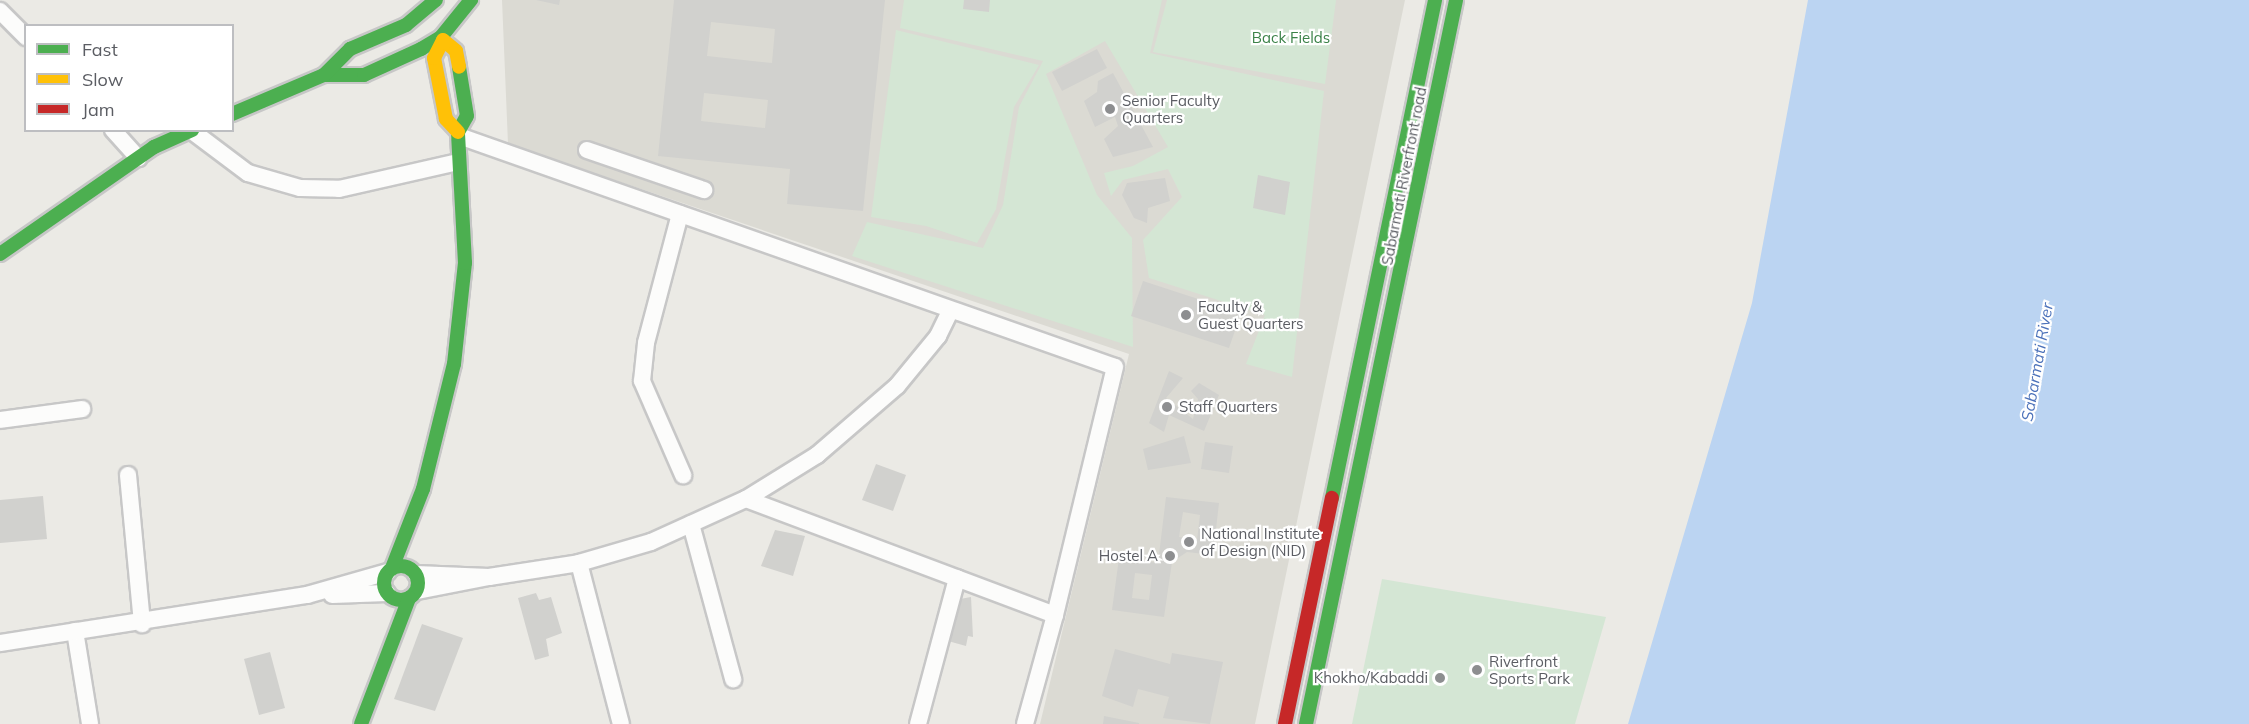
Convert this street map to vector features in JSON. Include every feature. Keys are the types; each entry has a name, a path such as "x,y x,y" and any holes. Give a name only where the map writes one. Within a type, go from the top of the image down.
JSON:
{"street":[{"path":"234,113 324,75 350,49 424,13 436,0"},
{"path":"471,0 442,38 434,58 446,119 459,134 949,313 1115,367 1055,615 1025,724"},
{"name":"Sabarmati Riverfront road","path":"1363,353 1435,0"},
{"name":"Sabarmati Riverfront road","path":"1384,359 1456,0"},
{"path":"0,11 24,35"},
{"path":"376,683 390,570 423,489 454,364 465,263 458,162 459,134 466,116 456,51 442,38 424,13"},
{"path":"324,75 364,75 442,38"},
{"path":"115,132 138,158"},
{"path":"0,254 138,158 190,132"},
{"path":"193,132 248,173 300,188 339,189 458,162"},
{"path":"587,150 704,190"},
{"path":"680,213 646,343 642,381 683,475"},
{"path":"307,595 388,594 414,584 489,577 579,563 691,524 746,499 817,455 897,386 938,336 949,313"},
{"path":"1285,724 1363,353 1384,359 1306,724"},
{"path":"0,420 82,408"},
{"path":"128,475 141,624"},
{"path":"361,724 414,584 423,489"},
{"path":"746,499 1055,615"},
{"path":"691,524 733,679"},
{"path":"579,563 621,724"},
{"path":"0,643 75,631 141,624 307,595 401,565 414,584"},
{"path":"918,724 957,578"},
{"path":"75,631 90,724"}],"shaded area":[{"name":"National Institute of Design (NID)","path":"502,0 1405,0 1255,724 1040,724 1129,354 508,144"}],"green space":[{"path":"904,0 1162,0 1150,53 1324,91 1292,377 1246,364 1265,315 1149,278 1143,240 1182,197 1168,169 1123,180 1111,196 1104,173 1133,166 1168,147 1105,41 1046,74 1097,195 1132,238 1133,347 852,256 867,222 983,248 1003,205 1019,107 1043,61 900,28"},
{"name":"Back Fields","path":"1167,0 1336,0 1325,84 1153,52"},
{"path":"896,30 1039,65 1014,107 996,209 977,243 926,226 871,217"},
{"name":"Riverfront Sports Park","path":"1382,579 1606,617 1575,724 1352,724"}],"water":[{"name":"Sabarmati River","path":"1808,0 2249,0 2249,724 1628,724 1752,303"}],"building":[{"path":"536,0 560,0 559,5"},
{"path":"674,0 885,0 863,211 787,204 790,169 658,156","holes":["711,22 775,29 772,63 707,56","704,93 768,100 765,128 701,121"]},
{"path":"964,0 990,0 989,12 963,9"},
{"name":"Senior Faculty Quarters","path":"1097,49 1107,68 1062,91 1052,72"},
{"name":"Senior Faculty Quarters","path":"1113,73 1153,147 1113,157 1104,139 1118,126 1115,117 1095,127 1084,101 1097,92 1098,81"},
{"path":"1258,175 1290,182 1285,215 1253,208"},
{"path":"1165,178 1170,201 1148,208 1147,223 1134,218 1122,195 1127,183"},
{"name":"Faculty & Guest Quarters","path":"1143,281 1241,313 1229,348 1131,316"},
{"name":"Staff Quarters","path":"1169,371 1183,378 1166,398 1193,419 1198,399 1191,391 1199,383 1219,395 1204,431 1169,415 1164,432 1149,423"},
{"name":"Staff Quarters","path":"1184,436 1191,463 1148,470 1143,449"},
{"name":"Staff Quarters","path":"1205,442 1233,446 1229,473 1201,469"},
{"path":"876,464 906,475 893,511 862,500"},
{"path":"43,496 47,539 0,543 0,500"},
{"name":"Hostel A","path":"1166,497 1219,503 1213,555 1187,552 1172,562 1164,617 1112,610 1119,558 1158,563","holes":["1183,512 1200,515 1197,540 1179,537","1135,573 1152,575 1149,600 1132,598"]},
{"path":"775,530 805,536 793,576 761,566"},
{"path":"536,593 539,600 551,597 562,633 546,639 549,656 535,660 518,598"},
{"path":"971,597 973,637 968,636 966,646 948,641 960,599"},
{"path":"422,624 463,638 435,711 394,699"},
{"path":"1115,649 1170,664 1172,653 1223,662 1210,724 1163,718 1169,697 1138,689 1133,707 1102,696"},
{"path":"270,652 285,708 259,715 244,659"},
{"path":"1104,716 1139,723 1139,724 1103,724"}],"traffic: fast":[{"path":"234,113 324,75 350,49 406,25 436,0"},
{"path":"324,75 364,75 421,49 441,37 471,0"},
{"path":"1332,498 1435,0"},
{"path":"1306,724 1456,0"},
{"path":"392,568 423,489 454,364 465,263 458,132 467,116 459,67"},
{"path":"0,254 154,147 188,132"},
{"path":"401,566 413,571 418,583 413,595 401,600 389,595 384,583 389,571 401,566"},
{"path":"361,724 409,598"}],"traffic: slow":[{"path":"458,132 446,119 434,58 443,40 456,51 459,67"}],"traffic: jam":[{"path":"1285,724 1332,498"}],"place":[{"name":"Senior Faculty Quarters","path":"1110,109"},
{"name":"Faculty & Guest Quarters","path":"1186,315"},
{"name":"Staff Quarters","path":"1167,407"},
{"name":"National Institute of Design (NID)","path":"1189,542"},
{"name":"Hostel A","path":"1170,556"},
{"name":"Riverfront Sports Park","path":"1477,670"},
{"name":"Khokho/Kabaddi","path":"1440,678"}]}
